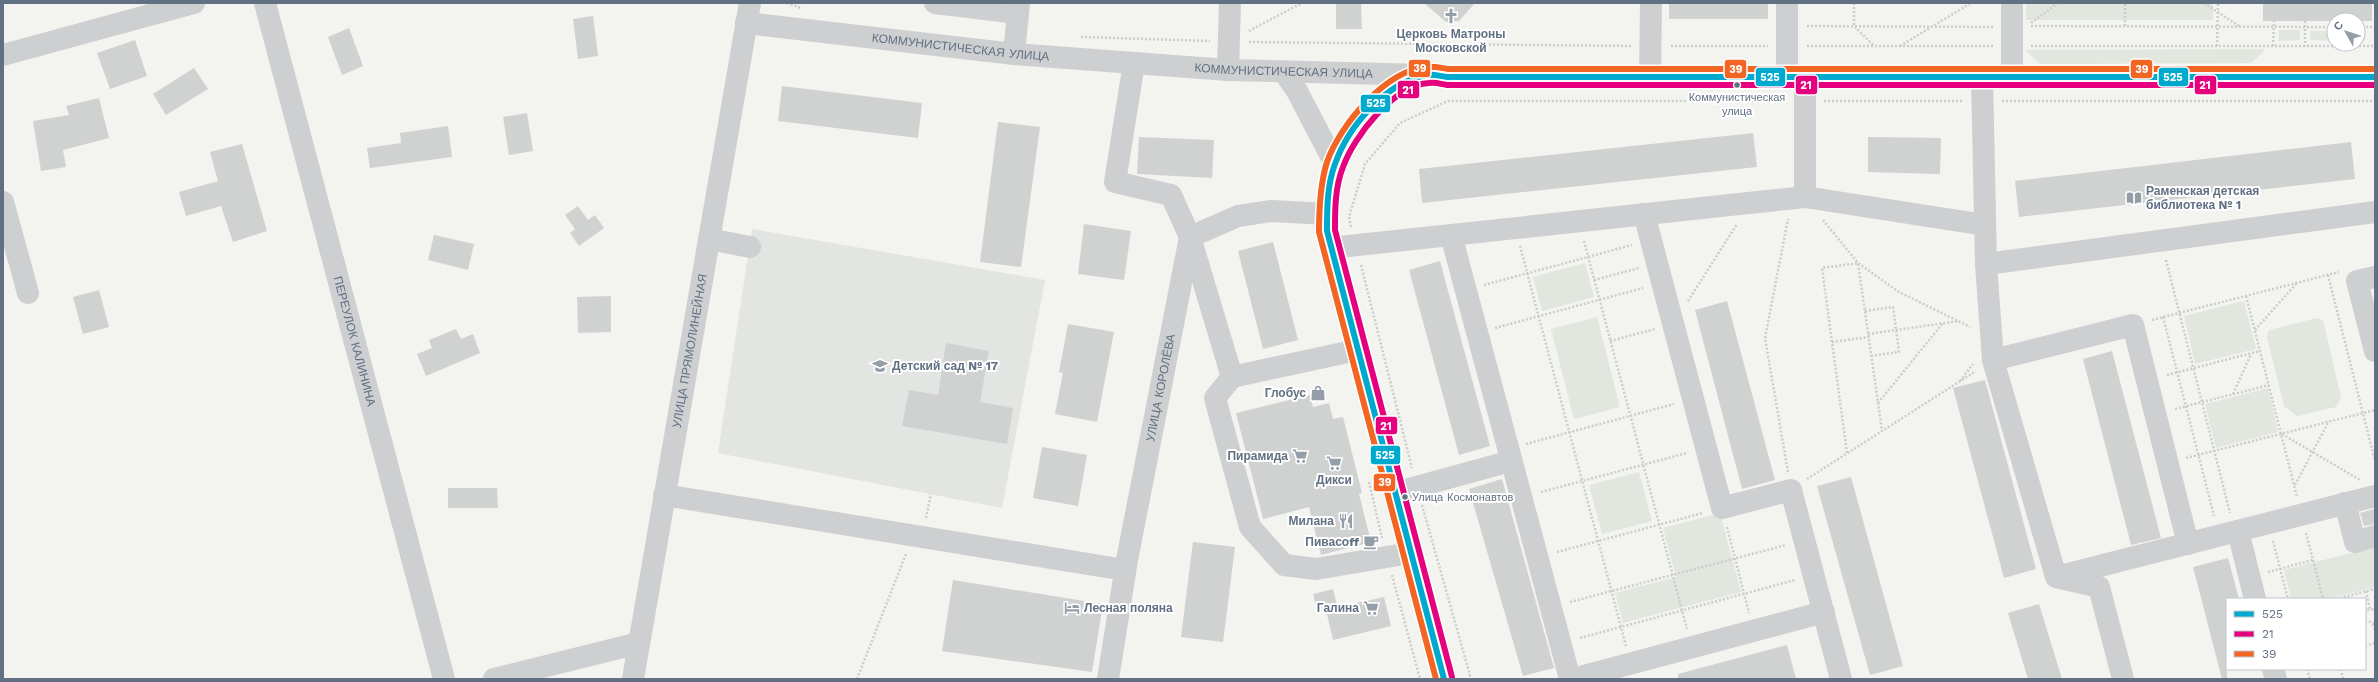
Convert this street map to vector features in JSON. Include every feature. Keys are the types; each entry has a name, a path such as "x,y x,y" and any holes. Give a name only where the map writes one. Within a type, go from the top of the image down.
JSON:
{"main road":[{"name":"КОММУНИСТИЧЕСКАЯ УЛИЦА","path":"1425,75 1650,77 2375,77"},
{"path":"1425,75 1398,86 1372,107 1350,136 1335,164 1327,214 1330,248 1444,679"}],"street":[{"path":"3,55 194,3"},
{"name":"ПЕРЕУЛОК КАЛИНИНА","path":"265,3 444,679"},
{"path":"935,3 1018,8 1014,54"},
{"path":"1228,70 1230,3"},
{"path":"1650,77 1651,3"},
{"path":"1787,3 1787,26 1796,77 1805,101 1805,197"},
{"path":"2012,3 2012,77"},
{"name":"КОММУНИСТИЧЕСКАЯ УЛИЦА","path":"748,13 1014,54 1228,70 1425,75"},
{"name":"УЛИЦА ПРЯМОЛИНЕЙНАЯ","path":"633,679 748,13"},
{"path":"1134,63 1115,182 1171,195 1190,237 1232,378"},
{"path":"1284,72 1297,91 1335,164"},
{"path":"1982,77 1986,264 1993,350 2056,577"},
{"path":"1330,248 1805,197 1985,225"},
{"path":"3,202 28,293"},
{"path":"1190,237 1238,216 1272,211 1327,214"},
{"path":"1986,264 2375,212"},
{"path":"1644,214 1722,508 1791,490 1842,679"},
{"path":"1451,235 1550,608 1571,679 1824,612"},
{"name":"УЛИЦА КОРОЛЁВА","path":"1108,679 1125,570 1190,237"},
{"path":"709,239 750,247"},
{"path":"2375,277 2357,281 2375,351"},
{"path":"1993,350 2133,325 2188,544"},
{"path":"1357,350 1232,378 1215,398 1250,528 1284,565 1316,569 1375,560 1410,552"},
{"path":"1394,493 1510,455"},
{"path":"2056,577 2345,503 2369,488"},
{"path":"664,495 1125,570"},
{"path":"2345,503 2355,542 2375,536"},
{"path":"2231,533 2250,576 2256,598"},
{"path":"2056,577 2099,587 2123,679"},
{"path":"494,679 639,643"}],"path":[{"path":"1229,42 1302,3"},
{"path":"1854,3 1854,26 1874,46"},
{"path":"1900,46 1971,3"},
{"path":"2058,3 2027,26 2326,27"},
{"path":"2125,3 2125,27"},
{"path":"2204,3 2240,27"},
{"path":"2217,46 2218,3"},
{"path":"2274,21 2274,46"},
{"path":"2305,21 2305,46"},
{"path":"1787,26 2012,27"},
{"path":"1471,679 1416,487 1349,217 1365,164 1400,123 1448,101 2375,102"},
{"path":"1805,197 1858,263 1899,292 1960,321 1993,350 1882,431 1791,490 1765,338 1788,220 1805,197"},
{"path":"1610,341 1673,324 1750,203"},
{"path":"1578,221 1692,647"},
{"path":"1515,228 1631,663"},
{"path":"1466,290 1651,240"},
{"path":"2160,240 2214,450 2231,533"},
{"path":"1858,263 1882,431"},
{"path":"1848,453 1822,268 1858,263"},
{"path":"2133,325 2341,271"},
{"path":"1594,280 1659,273"},
{"path":"1477,333 1599,300 1659,273"},
{"path":"2328,275 2375,461"},
{"path":"2255,330 2297,283"},
{"path":"2246,296 2323,598"},
{"path":"1865,311 1893,307 1899,352 1871,356"},
{"path":"2163,317 2198,455 2231,533"},
{"path":"1832,342 1896,330 1960,321"},
{"path":"1878,403 1943,323"},
{"path":"2147,380 2260,351"},
{"path":"2233,395 2251,354"},
{"path":"2155,415 2269,385"},
{"path":"1510,455 1570,432 1693,399"},
{"path":"2167,462 2375,410"},
{"path":"2294,486 2329,421"},
{"path":"2281,433 2369,488"},
{"path":"1521,497 1706,448"},
{"path":"926,520 931,494"},
{"path":"1537,558 1722,508 1754,630"},
{"path":"2268,523 2288,598"},
{"path":"1550,608 1805,540"},
{"path":"857,679 907,551"},
{"path":"2250,576 2313,560"},
{"path":"1560,643 1814,575"},
{"path":"2340,598 2375,589"},
{"path":"2366,592 2370,609"},
{"path":"2366,612 2370,609 2375,608"},
{"path":"2374,623 2375,630"}],"shaded area":[{"path":"2026,3 2213,3 2213,20 2026,20"},
{"path":"2279,30 2300,30 2300,40 2279,41"},
{"path":"2310,31 2326,31 2326,41 2310,40"},
{"path":"2266,49 2251,63 2040,64 2025,50"},
{"name":"Детский сад № 17","path":"752,229 1045,280 1002,508 718,453"},
{"path":"1585,263 1594,297 1542,311 1533,277"},
{"path":"2244,301 2256,349 2195,364 2184,316"},
{"path":"1597,317 1620,407 1574,419 1551,329"},
{"path":"2317,318 2323,320 2341,397 2336,407 2297,416 2284,406 2267,337 2269,330"},
{"path":"2268,388 2278,432 2216,448 2205,404"},
{"path":"1639,472 1652,521 1602,534 1589,485"},
{"path":"1720,513 1741,592 1623,623 1615,593 1676,577 1663,528"},
{"path":"2375,547 2375,587 2331,598 2291,598 2284,570"}],"building":[{"path":"1336,3 1361,3 1362,29 1336,29"},
{"name":"Церковь Матроны Московской","path":"1424,3 1475,3 1459,21 1446,22"},
{"path":"1669,3 1768,3 1768,19 1669,19"},
{"path":"2263,3 2372,3 2372,21 2366,21 2366,12 2326,12 2326,21 2263,21"},
{"path":"593,16 598,56 578,59 573,19"},
{"path":"349,28 363,66 342,75 328,37"},
{"path":"135,40 147,76 110,89 97,53"},
{"path":"194,68 208,89 166,115 153,94"},
{"path":"782,86 922,103 918,138 778,121"},
{"path":"99,98 109,138 63,150 66,167 41,171 33,121 69,115 66,106"},
{"path":"527,113 533,151 509,155 503,117"},
{"path":"998,122 1040,127 1021,267 980,262"},
{"path":"448,126 452,157 370,168 367,148 401,143 400,133"},
{"path":"1753,133 1757,167 1422,203 1419,169"},
{"path":"1139,137 1214,140 1212,178 1137,174"},
{"path":"1868,137 1941,138 1940,174 1868,172"},
{"path":"2351,142 2355,179 2019,217 2015,181"},
{"path":"242,144 267,231 233,242 221,206 186,216 179,192 218,181 210,152"},
{"path":"578,206 588,220 595,215 604,228 579,246 570,233 575,229 565,215"},
{"path":"1084,224 1131,231 1124,280 1078,274"},
{"path":"434,235 474,244 468,270 428,260"},
{"path":"1273,242 1298,340 1263,349 1238,251"},
{"path":"1440,261 1490,446 1459,455 1409,270"},
{"path":"99,290 109,327 83,334 73,297"},
{"path":"611,296 611,332 578,333 577,297"},
{"path":"1727,301 1775,480 1742,489 1695,310"},
{"path":"1068,324 1114,332 1097,422 1055,414 1063,373 1059,372"},
{"path":"456,329 461,339 473,334 480,353 426,376 417,354 432,348 429,340"},
{"path":"946,343 989,351 980,402 1013,408 1007,444 902,426 909,390 938,395"},
{"path":"2112,351 2161,538 2131,545 2083,359"},
{"path":"1985,380 2036,569 2004,578 1953,388"},
{"name":"Пирамида","path":"1310,395 1313,407 1329,403 1333,419 1343,417 1362,493 1359,494 1371,542 1321,555 1309,507 1263,519 1236,413"},
{"path":"1042,447 1087,455 1078,506 1033,498"},
{"path":"1851,477 1903,666 1870,675 1817,486"},
{"path":"1502,479 1554,668 1523,676 1469,489"},
{"path":"448,488 497,488 498,508 448,508"},
{"path":"2374,509 2375,524 2364,526 2360,513"},
{"path":"1193,542 1235,547 1223,642 1181,637"},
{"path":"2228,558 2239,598 2226,598 2227,679 2222,679 2193,567"},
{"path":"953,580 1103,604 1092,672 942,651"},
{"path":"1333,589 1337,605 1317,610 1313,594"},
{"path":"1384,597 1391,626 1333,640 1326,610"},
{"path":"2039,604 2062,679 2028,679 2008,613"},
{"path":"1787,645 1796,679 1678,679 1678,674"}],"transit line":[{"name":"39","path":"1436,679 1319,232 1321,188 1327,162 1333,147 1342,132 1366,102 1395,78 1411,71 1426,67 1448,69 2375,69"},
{"name":"525","path":"1444,679 1327,231 1327,206 1330,180 1341,150 1349,136 1370,109 1396,87 1426,75 1447,77 2375,77"},
{"name":"21","path":"1452,677 1335,230 1337,190 1340,175 1348,155 1356,141 1377,114 1389,102 1402,93 1416,86 1431,83 1447,85 2375,85"}],"place":[{"name":"Церковь Матроны Московской","path":"1451,16"},
{"name":"Коммунистическая улица","path":"1737,85"},
{"name":"Раменская детская библиотека № 1","path":"2134,198"},
{"name":"Детский сад № 17","path":"880,366"},
{"name":"Глобус","path":"1318,393"},
{"name":"Пирамида","path":"1300,456"},
{"name":"Дикси","path":"1334,463"},
{"name":"Улица Космонавтов","path":"1405,497"},
{"name":"Милана","path":"1346,521"},
{"name":"Пивасоff","path":"1371,542"},
{"name":"Лесная поляна","path":"1072,608"},
{"name":"Галина","path":"1371,608"}]}
